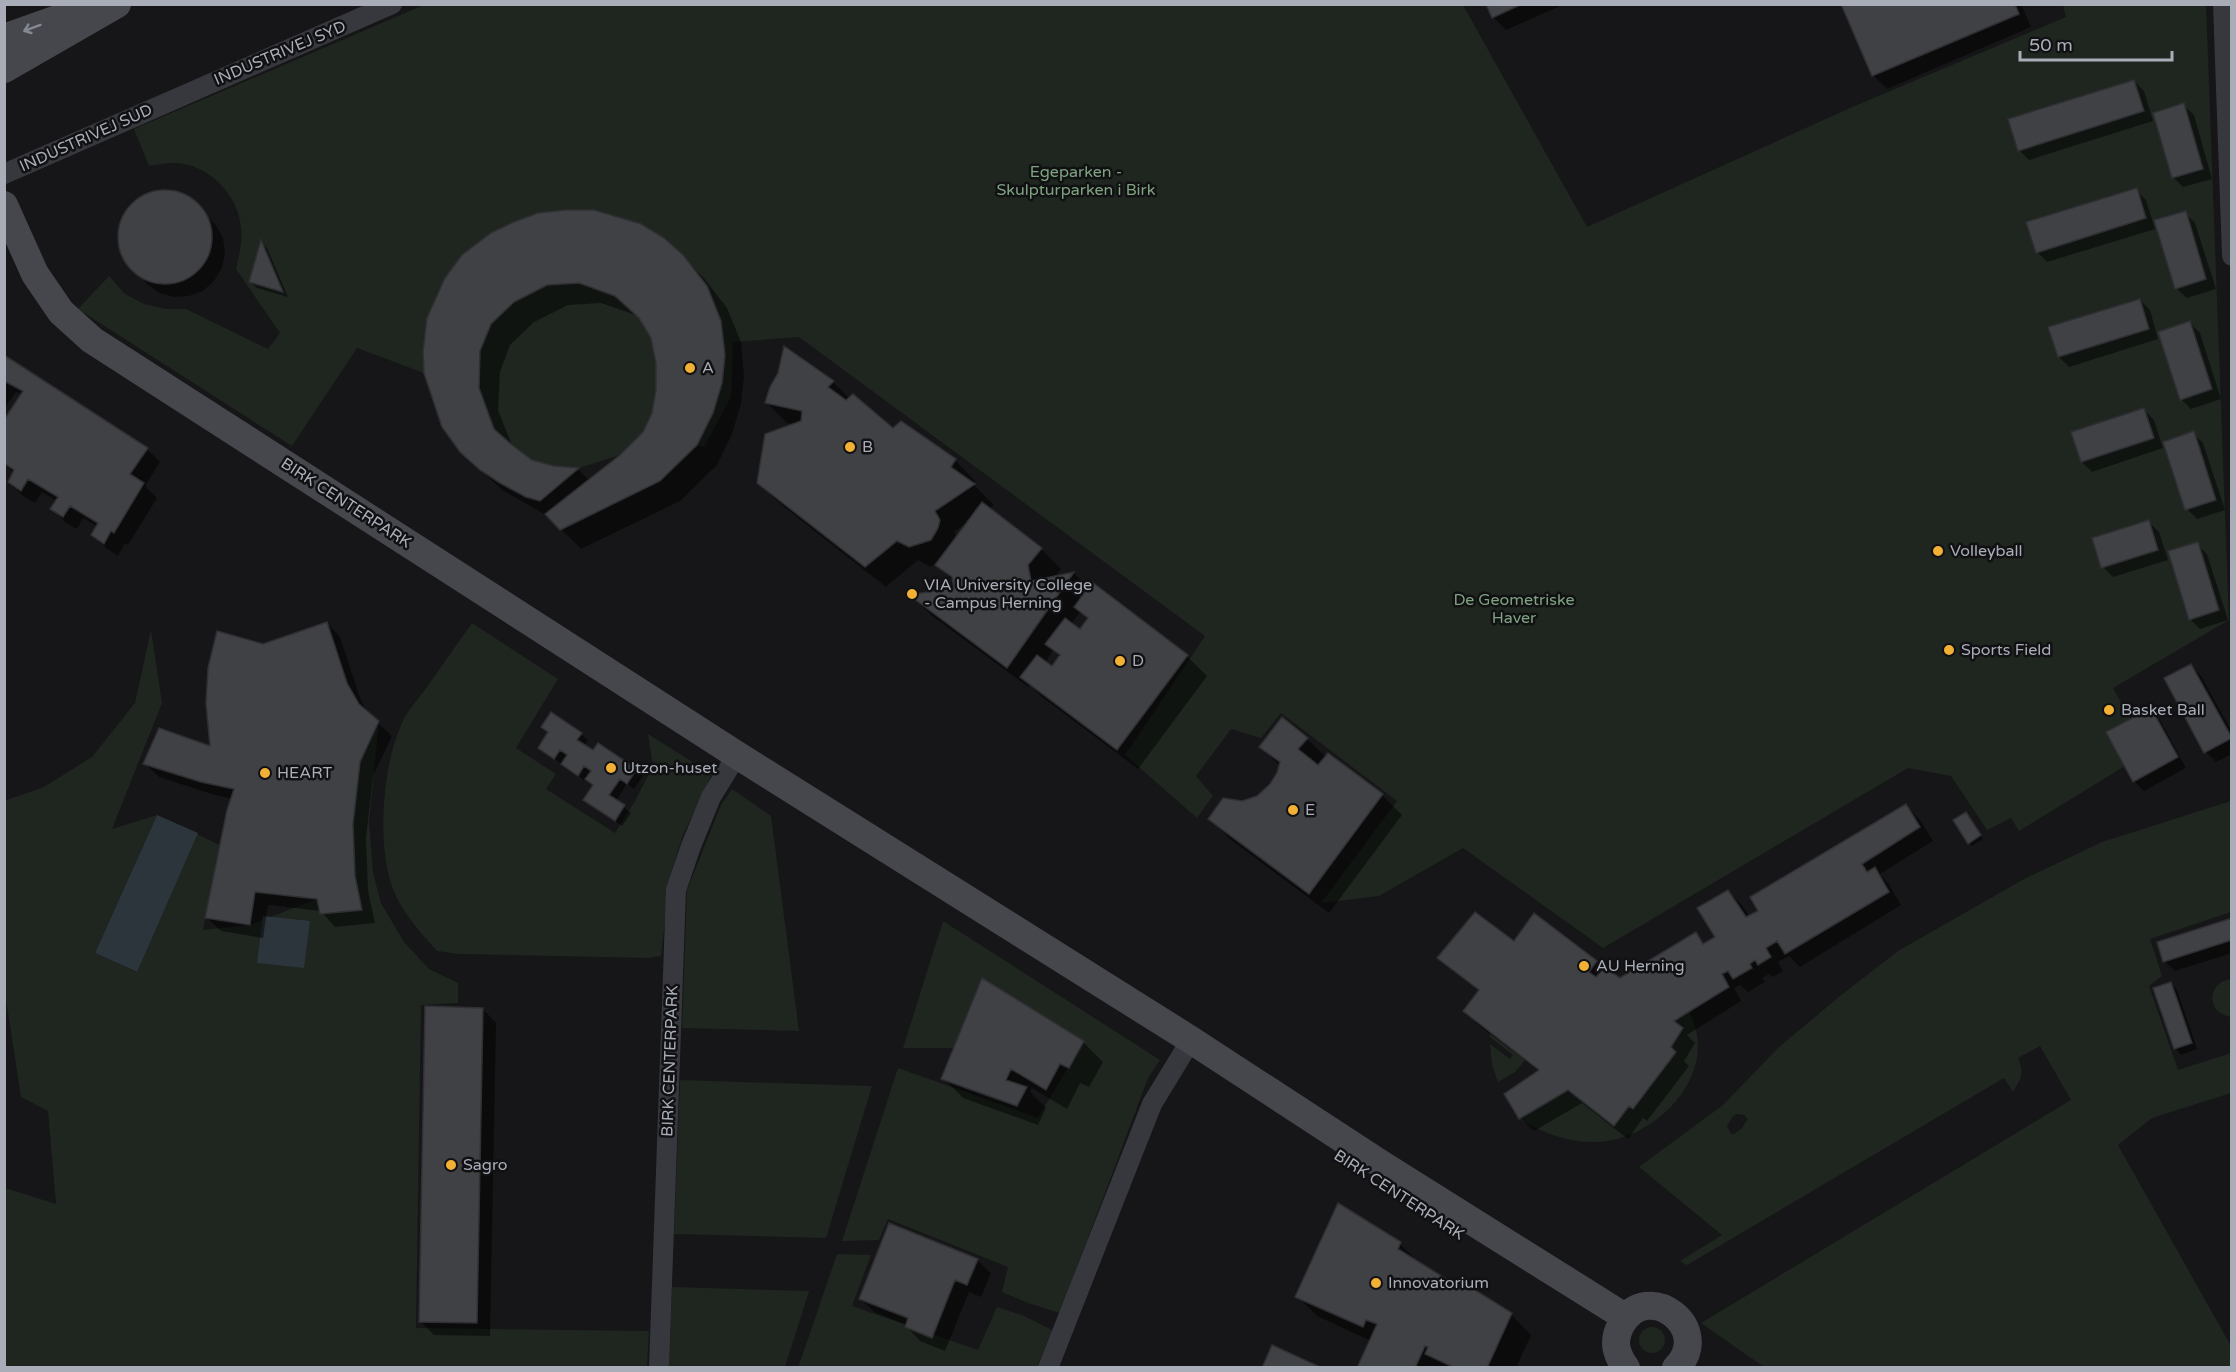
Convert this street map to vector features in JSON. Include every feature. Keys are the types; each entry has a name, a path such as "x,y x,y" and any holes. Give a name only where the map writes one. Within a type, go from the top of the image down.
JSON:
{"street":[{"path":"4,38 99,4"},
{"path":"4,69 117,4"},
{"name":"INDUSTRIVEJ SYD","path":"168,102 393,4"},
{"path":"2223,4 2232,256"},
{"name":"INDUSTRIVEJ SUD","path":"4,174 168,102"},
{"name":"BIRK CENTERPARK","path":"4,206 34,274 61,312 92,340 478,597"},
{"name":"BIRK CENTERPARK","path":"4,253 18,283 48,322 79,351 478,597 1621,1325"},
{"name":"BIRK CENTERPARK","path":"659,1368 676,890 711,797 734,761"},
{"path":"1048,1368 1152,1104 1186,1048"},
{"path":"1626,1368 1619,1358 1616,1346 1621,1325 1636,1309 1648,1305 1661,1307 1673,1313 1682,1323 1687,1335 1683,1366"}],"green space":[{"path":"424,5 1463,5 1587,227 1850,108 2066,17 2063,5 2206,5 2229,620 2113,688 2130,719 2106,733 2125,766 2019,831 2011,818 1987,830 1951,776 1908,768 1603,948 1463,848 1379,896 1321,903 1397,801 1281,713 1261,738 1231,729 1196,776 1213,796 1197,818 1125,755 1205,636 799,337 733,342 731,397 704,447 697,445 725,355 721,321 707,286 664,238 641,224 594,210 538,213 445,278 427,318 423,352 424,373 357,348 292,446 78,309 109,276 125,294 144,304 166,309 186,309 268,349 280,333 236,269 241,232 239,215 234,203 218,182 197,168 172,163 149,166 134,129"},
{"path":"579,283 615,296 639,318 651,338 656,363 656,390 652,413 643,432 620,455 579,468 554,466 532,460 512,445 494,429 479,389 480,351 491,324 514,302 547,285"},
{"path":"472,623 558,679 516,748 556,774 546,789 615,833 653,766 648,734 712,774 683,835 670,877 661,956 649,958 459,954 437,951 400,904 389,878 383,833 390,760 407,713"},
{"path":"151,630 162,703 112,829 157,815 95,953 136,972 197,834 219,845 203,930 250,925 317,899 320,914 362,910 355,876 353,824 360,762 379,721 369,822 373,873 381,903 404,942 429,969 458,983 458,1003 421,1005 416,1328 649,1331 647,1367 5,1367 5,1188 56,1204 48,1111 21,1097 5,993 4,801 44,787 92,757 135,703"},
{"path":"732,789 771,816 799,1031 682,1028 687,890 721,805"},
{"path":"2231,801 2231,912 2150,939 2162,976 2149,986 2178,1070 2231,1053 2231,1093 2152,1118 2118,1145 2231,1346 2231,1367 1764,1367 1701,1323 2071,1100 2040,1046 2018,1058 2021,1076 2013,1092 2004,1078 1687,1265 1680,1261 1722,1235 1639,1167 1723,1105 1779,1047 1898,951 2024,879 2102,842","holes":["1744,1115 1748,1119 1742,1128 1731,1134 1727,1126 1733,1116"]},
{"path":"943,921 1160,1060 1148,1078 1060,1313 1002,1292 1008,1267 888,1219 879,1240 842,1241 898,1068 1038,1118 1084,1041 982,979 954,1048 903,1048"},
{"path":"2231,979 2232,1017 2217,1011 2212,998 2217,986"},
{"path":"1689,1012 1697,1035 1697,1057 1690,1079 1678,1099 1661,1116 1641,1129 1620,1138 1586,1142 1556,1136 1519,1119 1568,1090 1614,1126 1629,1106 1634,1109 1676,1052 1671,1047 1683,1028 1674,1021"},
{"path":"1490,1032 1526,1059 1515,1072 1498,1082 1492,1065 1490,1044 1510,1059 1513,1055 1490,1037"},
{"path":"680,1080 872,1086 826,1238 674,1234"},
{"path":"837,1254 871,1255 852,1306 978,1350 997,1307 1024,1316 1052,1330 1037,1367 798,1368"},
{"path":"672,1287 809,1291 785,1367 669,1368"},
{"path":"1652,1327 1661,1331 1665,1340 1661,1349 1652,1353 1643,1349 1639,1340 1643,1331"}],"shaded area":[{"path":"157,815 198,833 137,972 95,953"},
{"path":"263,916 310,921 304,968 257,963"}],"building":[{"path":"1486,4 1522,4 1492,18"},
{"path":"1841,4 2015,4 2019,14 1872,76"},
{"path":"2134,80 2144,111 2018,151 2008,119"},
{"path":"2184,103 2203,169 2172,178 2153,113"},
{"path":"2137,188 2146,218 2036,253 2026,222"},
{"path":"165,190 183,194 198,204 208,219 212,237 208,255 198,270 183,280 165,284 147,280 132,270 122,255 118,237 122,219 132,204 147,194"},
{"name":"A","path":"594,210 641,224 664,238 683,255 707,286 721,321 725,355 722,383 713,413 697,445 660,481 560,530 545,514 620,455 643,432 652,413 656,390 656,363 651,338 639,318 615,296 579,283 547,285 514,302 491,324 480,351 479,388 494,429 532,460 554,466 579,468 540,501 526,497 500,483 480,470 460,452 442,427 424,373 423,352 427,318 445,278 462,255 491,233 514,222 538,213"},
{"path":"2186,211 2206,279 2175,289 2154,220"},
{"path":"261,240 283,292 249,282"},
{"path":"2140,299 2149,329 2058,357 2048,327"},
{"path":"2190,321 2212,389 2180,400 2158,332"},
{"name":"B","path":"784,346 834,381 828,387 846,400 853,394 893,428 901,421 956,459 951,467 975,484 935,511 940,520 931,540 909,547 897,541 865,567 757,483 765,434 801,421 802,411 765,403 778,373"},
{"path":"4,355 148,448 130,474 144,483 114,533 111,531 104,544 91,535 98,523 70,506 63,517 50,509 58,497 28,479 21,491 8,482 14,470 4,463 4,420 23,391 4,381"},
{"path":"2144,408 2154,438 2081,462 2071,432"},
{"path":"2194,431 2216,500 2185,510 2163,442"},
{"path":"982,502 1042,548 1028,565 1031,581 1074,572 1007,668 909,595 954,588 952,577 935,565"},
{"path":"2149,520 2158,550 2101,568 2092,538"},
{"path":"2198,542 2219,610 2189,620 2168,551"},
{"name":"D","path":"1092,582 1188,655 1117,750 1020,677 1037,655 1052,666 1060,655 1045,644 1065,618 1080,629 1088,618 1074,607"},
{"name":"HEART","path":"327,622 347,683 359,704 379,721 360,762 353,824 355,876 362,910 320,914 317,899 255,892 250,925 205,918 227,810 234,789 201,782 143,764 159,728 210,746 206,703 208,668 217,631 263,644"},
{"path":"2191,664 2232,738 2204,753 2164,678"},
{"path":"2151,708 2178,757 2133,782 2106,732"},
{"name":"Utzon-huset","path":"551,712 582,733 577,740 593,750 598,743 637,769 627,784 620,779 609,795 625,805 615,821 583,800 593,785 585,779 591,771 584,766 578,776 561,764 567,755 560,750 554,759 538,748 548,732 541,727"},
{"name":"E","path":"1282,717 1308,738 1298,749 1318,765 1328,753 1383,794 1309,894 1208,819 1223,798 1242,801 1257,796 1270,784 1277,773 1280,762 1259,747"},
{"path":"1906,804 1920,827 1862,864 1867,872 1875,867 1889,892 1785,954 1777,941 1766,948 1771,957 1758,965 1755,960 1750,964 1752,968 1733,979 1728,971 1722,974 1729,987 1674,1021 1683,1028 1671,1047 1676,1052 1633,1109 1629,1106 1614,1126 1568,1090 1519,1119 1504,1094 1539,1070 1463,1011 1479,990 1437,958 1475,912 1514,941 1534,913 1597,961 1589,972 1596,977 1605,967 1620,978 1696,932 1703,944 1715,937 1697,908 1728,890 1746,917 1758,911 1750,897"},
{"path":"1966,812 1981,835 1968,844 1953,820"},
{"path":"2232,918 2232,940 2163,962 2157,942"},
{"path":"982,978 1084,1041 1069,1068 1060,1064 1046,1090 1011,1069 1006,1080 1027,1087 1017,1106 941,1079"},
{"path":"2171,982 2192,1043 2174,1049 2153,988"},
{"name":"Sagro","path":"425,1006 483,1008 477,1323 419,1322"},
{"name":"Innovatorium","path":"1338,1203 1401,1242 1398,1249 1456,1285 1459,1280 1512,1313 1487,1368 1455,1368 1425,1354 1428,1347 1425,1346 1415,1368 1357,1368 1377,1324 1366,1320 1363,1327 1295,1297"},
{"path":"889,1223 978,1259 967,1285 955,1280 932,1338 905,1327 908,1318 859,1299"},
{"path":"1272,1345 1322,1368 1262,1368"}],"place":[{"name":"A","path":"690,368"},
{"name":"B","path":"850,447"},
{"name":"Volleyball","path":"1938,551"},
{"name":"VIA University College - Campus Herning","path":"912,594"},
{"name":"Sports Field","path":"1949,650"},
{"name":"D","path":"1120,661"},
{"name":"Basket Ball","path":"2109,710"},
{"name":"Utzon-huset","path":"611,768"},
{"name":"HEART","path":"265,773"},
{"name":"E","path":"1293,810"},
{"name":"AU Herning","path":"1584,966"},
{"name":"Sagro","path":"451,1165"},
{"name":"Innovatorium","path":"1376,1283"}],"park label":[{"name":"Egeparken - Skulpturparken i Birk","path":"1076,181"},
{"name":"De Geometriske Haver","path":"1514,609"}]}
